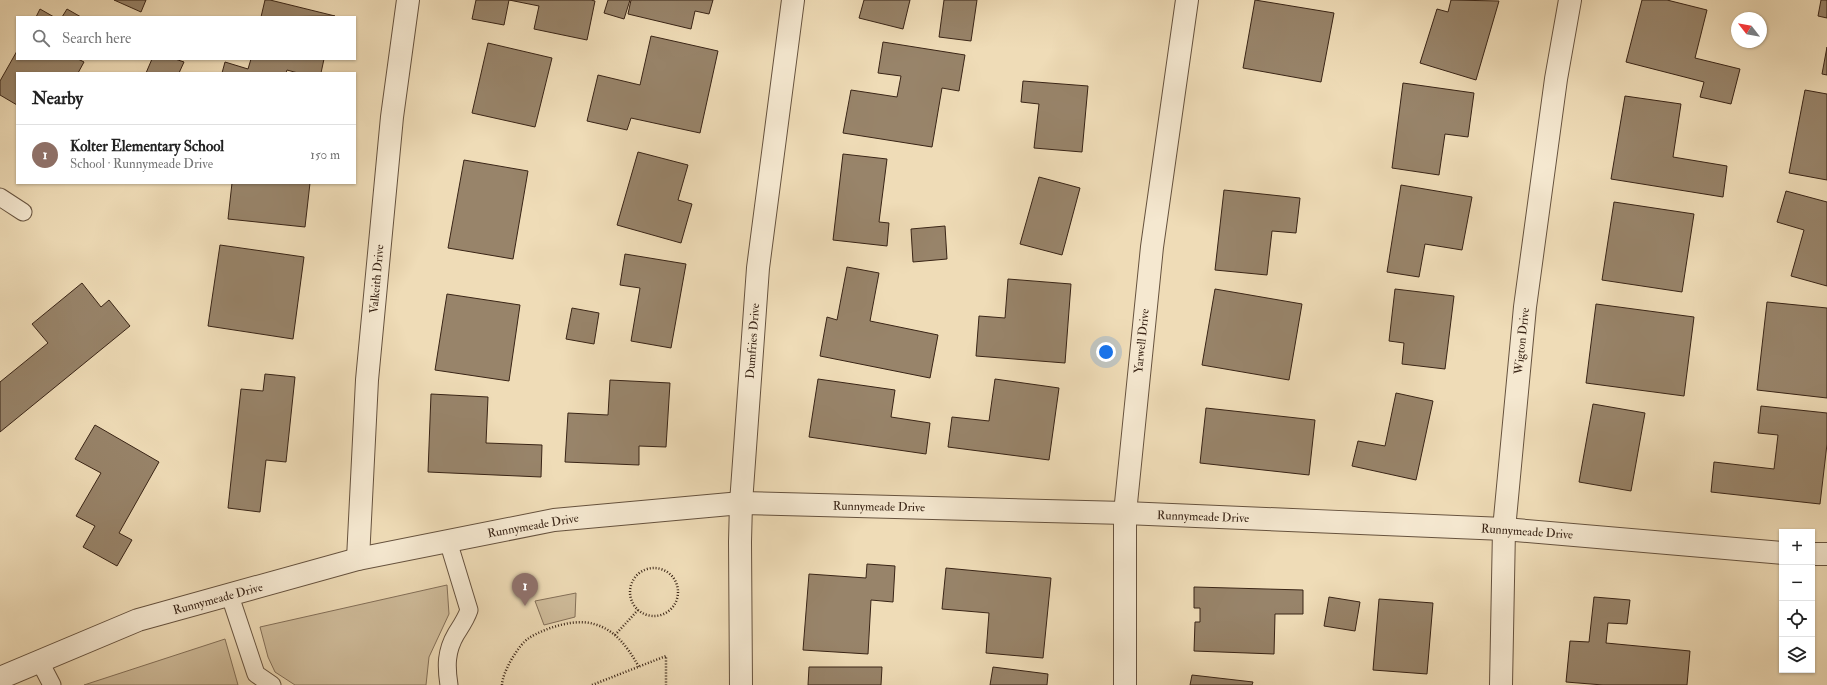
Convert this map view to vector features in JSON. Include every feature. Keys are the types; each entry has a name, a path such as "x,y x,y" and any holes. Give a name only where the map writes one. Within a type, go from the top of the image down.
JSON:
{"street":[{"name":"Valkeith Drive","path":"358,559 367,380 392,117 408,0"},
{"name":"Dumfries Drive","path":"741,685 741,503 758,268 794,0"},
{"name":"Yarwell Drive","path":"1125,685 1125,513 1152,247 1187,0"},
{"name":"Wigton Drive","path":"1501,685 1504,529 1525,307 1556,79 1570,0"},
{"name":"Runnymeade Drive","path":"0,678 138,620 230,596 358,559 554,520 741,503 1125,513 1504,529 1779,553"},
{"path":"1815,554 1827,554"}],"lane":[{"path":"0,197 23,212"},
{"path":"448,541 469,610 466,619 455,636 446,657 449,685"},
{"path":"230,596 256,674 272,685"},
{"path":"40,662 52,685"}],"path":[{"path":"653,568 668,573 677,585 677,600 673,607 660,616 652,616 638,610 630,597 632,581 644,570 653,568"},
{"path":"615,635 638,610"},
{"path":"502,685 511,661 518,649 528,638 558,626 581,622 594,624 615,635 628,648 639,667"},
{"path":"592,685 666,656 666,685"}],"shaded area":[{"path":"447,585 449,614 429,657 426,685 295,685 275,672 268,657 260,627"},
{"path":"576,593 575,617 544,625 535,601"},
{"path":"225,639 238,685 84,685"}],"building":[{"path":"114,0 146,0 141,12"},
{"path":"265,0 270,0 335,16 261,16"},
{"path":"476,0 509,0 504,25 472,19"},
{"path":"509,0 595,1 587,40 534,29 539,6"},
{"path":"608,0 630,0 624,19 604,13"},
{"path":"631,0 713,0 709,14 695,11 691,29 628,14"},
{"path":"864,0 910,0 903,29 859,18"},
{"path":"944,0 977,0 971,41 939,37"},
{"path":"1255,0 1334,13 1321,82 1243,68"},
{"path":"1451,0 1499,1 1476,80 1420,63 1437,9 1448,12"},
{"path":"1642,0 1667,0 1707,10 1695,58 1740,69 1731,104 1700,97 1704,82 1626,62"},
{"path":"1821,0 1827,0 1827,18 1818,16"},
{"path":"40,9 52,16 36,16"},
{"path":"67,9 79,16 63,16"},
{"path":"651,36 718,51 700,133 631,118 627,130 587,121 598,75 640,85"},
{"path":"883,42 965,55 959,91 942,88 932,147 843,133 851,90 897,97 901,76 878,73"},
{"path":"488,43 552,58 535,127 472,113"},
{"path":"1827,47 1827,75 1822,74"},
{"path":"16,53 16,60 80,60 84,62 79,72 16,72 16,104 0,95 0,81"},
{"path":"152,60 178,60 184,62 179,72 146,72"},
{"path":"251,60 324,60 321,72 294,72 287,70 286,72 222,72 225,62 248,69"},
{"path":"1023,81 1088,86 1082,152 1034,148 1039,104 1021,102"},
{"path":"1403,83 1474,93 1468,137 1445,134 1439,175 1392,168"},
{"path":"1805,90 1827,94 1827,180 1789,173"},
{"path":"1625,96 1681,104 1673,157 1727,166 1723,197 1611,179"},
{"path":"638,152 688,165 678,200 692,204 681,243 617,225"},
{"path":"843,154 887,159 879,222 889,223 887,246 833,240"},
{"path":"464,160 528,171 513,259 448,248"},
{"path":"1039,177 1080,188 1062,255 1020,244"},
{"path":"232,184 310,184 305,227 228,219"},
{"path":"1401,185 1472,197 1462,250 1425,244 1419,277 1387,272"},
{"path":"1224,190 1300,198 1296,233 1272,231 1267,275 1215,270"},
{"path":"1786,191 1827,202 1827,286 1791,276 1804,230 1777,222"},
{"path":"1614,202 1694,214 1682,292 1602,280"},
{"path":"945,226 947,259 913,262 911,229"},
{"path":"220,245 304,257 293,339 208,326"},
{"path":"625,254 686,264 671,348 631,341 640,288 620,285"},
{"path":"847,267 879,273 870,321 938,335 930,378 820,356 827,317 837,320"},
{"path":"1008,279 1071,284 1065,363 976,356 979,316 1005,318"},
{"path":"82,283 101,307 109,300 130,326 0,432 0,382 48,343 32,324"},
{"path":"1215,289 1302,304 1289,380 1202,365"},
{"path":"1395,289 1454,296 1445,369 1402,364 1404,343 1389,341"},
{"path":"447,294 520,305 509,381 435,370"},
{"path":"1767,302 1827,308 1827,398 1757,390"},
{"path":"1596,304 1694,317 1684,396 1586,383"},
{"path":"572,308 599,313 594,344 566,339"},
{"path":"265,374 295,377 286,462 266,460 260,512 228,508 241,389 263,391"},
{"path":"818,379 895,390 891,417 930,423 926,454 809,437"},
{"path":"995,379 1059,388 1049,460 948,447 952,417 989,421"},
{"path":"610,380 670,383 666,447 639,446 639,465 565,462 568,413 608,415"},
{"path":"1396,393 1433,401 1416,480 1352,466 1358,441 1385,446"},
{"path":"431,394 488,397 486,443 542,445 541,477 428,472"},
{"path":"1593,404 1645,413 1631,491 1579,482"},
{"path":"1761,406 1827,413 1827,444 1820,504 1711,492 1714,462 1774,469 1778,435 1758,433"},
{"path":"1206,408 1315,420 1309,475 1200,463"},
{"path":"95,425 159,462 119,533 132,540 117,566 83,547 95,526 76,516 101,473 75,459"},
{"path":"867,564 895,566 893,602 871,600 868,654 803,650 809,574 866,578"},
{"path":"946,568 1051,578 1043,658 986,653 989,613 942,609"},
{"path":"1194,587 1303,590 1303,614 1275,614 1274,654 1194,651 1195,622 1200,622 1200,608 1194,608"},
{"path":"1329,597 1360,602 1355,631 1324,626"},
{"path":"1594,597 1630,600 1627,624 1608,623 1606,643 1690,651 1687,685 1603,685 1566,682 1570,641 1589,642"},
{"path":"1379,599 1433,603 1427,674 1373,670"},
{"path":"809,667 882,667 881,685 808,685"},
{"path":"993,667 1048,674 1047,685 990,685"},
{"path":"1192,675 1253,682 1252,685 1190,685"}],"place":[{"name":"Kolter Elementary School","path":"525,606"}]}
